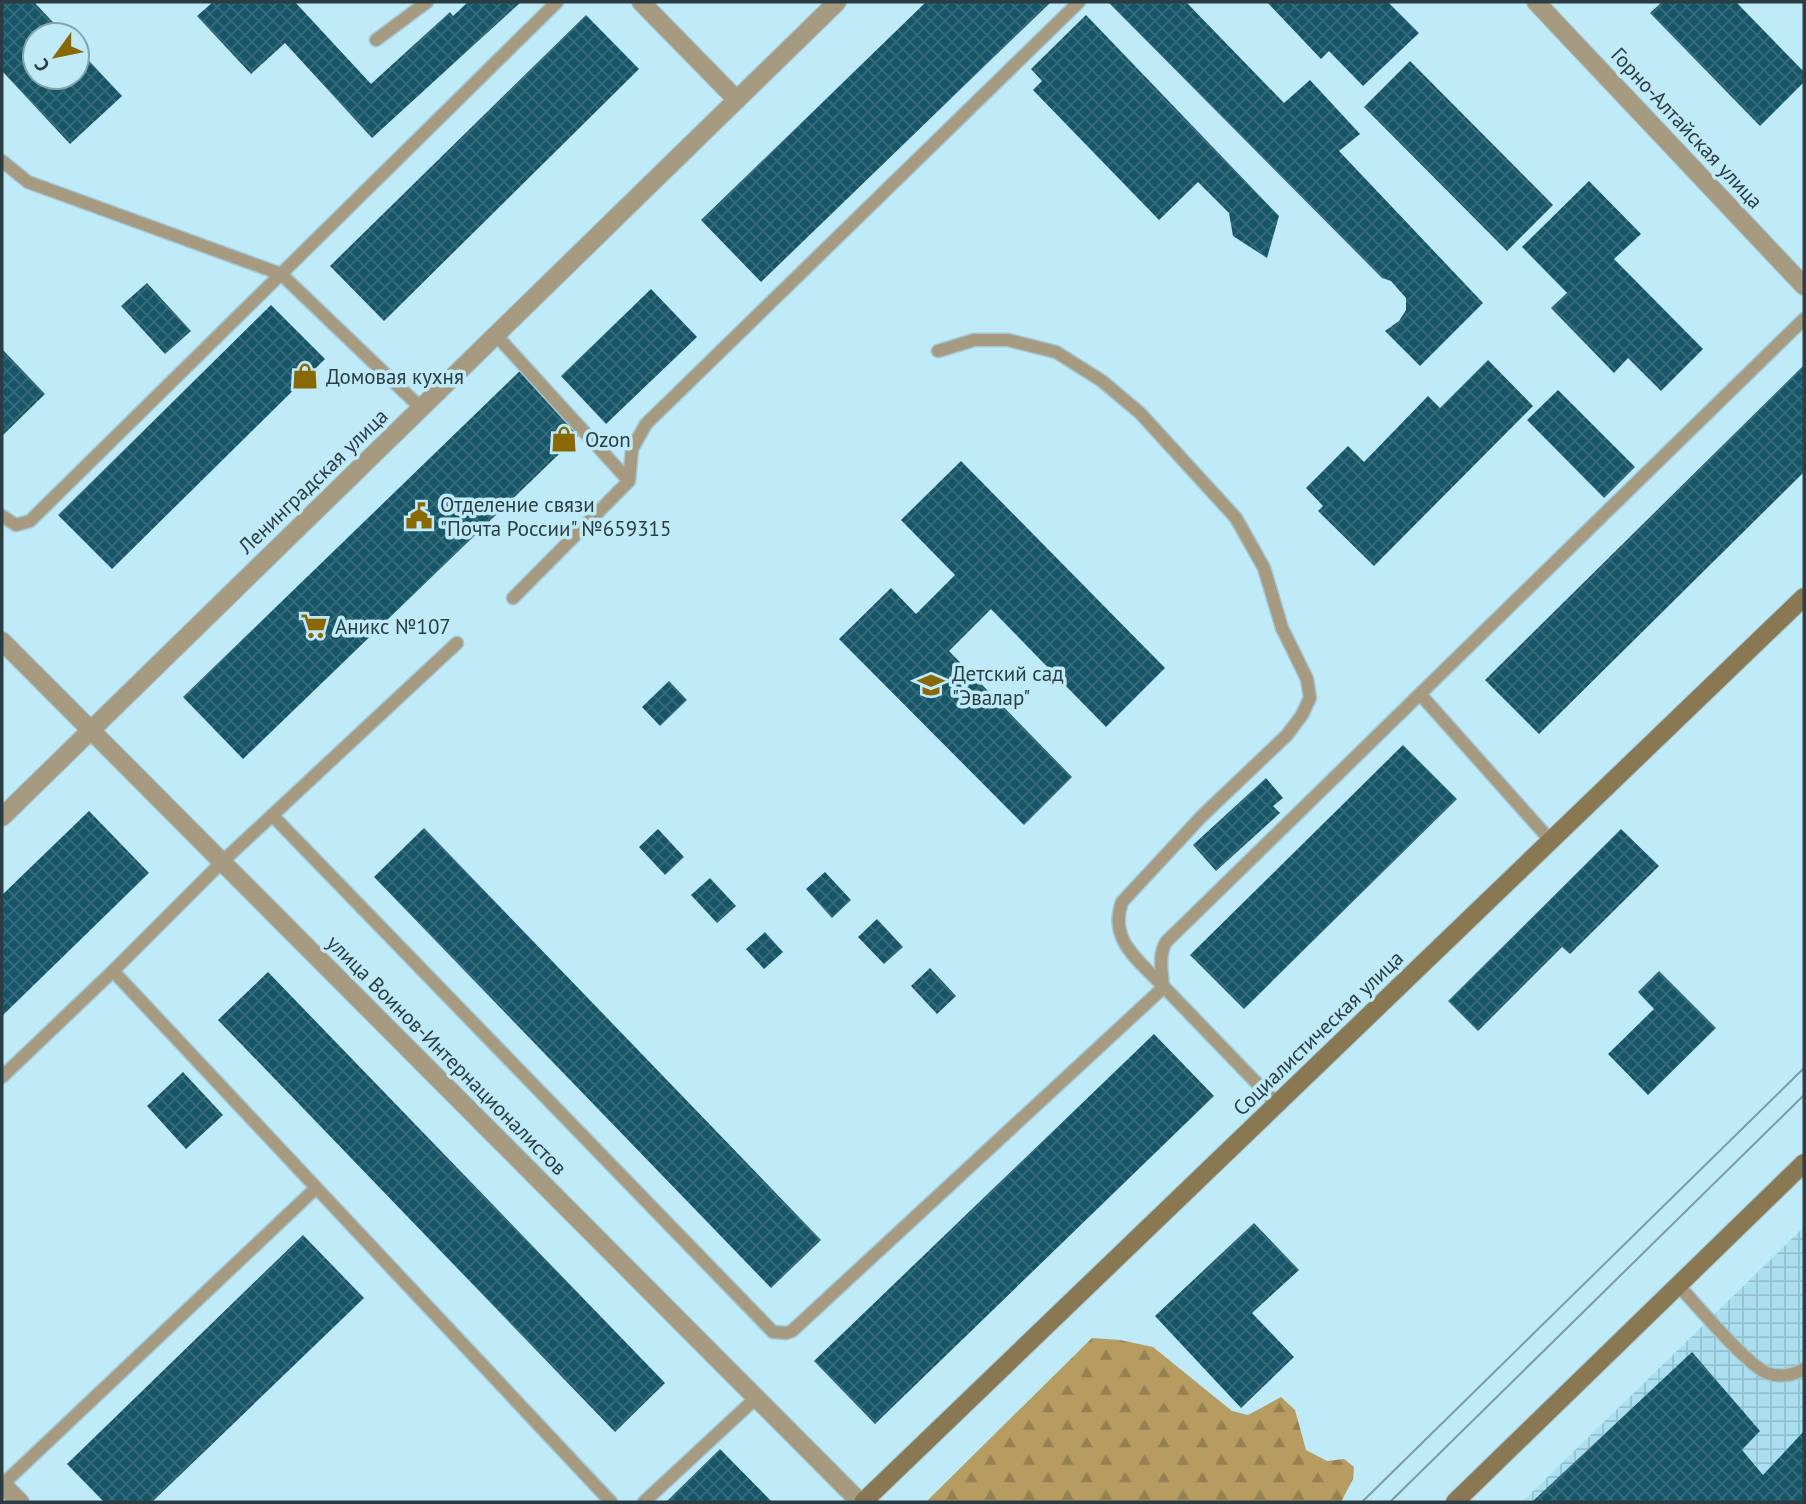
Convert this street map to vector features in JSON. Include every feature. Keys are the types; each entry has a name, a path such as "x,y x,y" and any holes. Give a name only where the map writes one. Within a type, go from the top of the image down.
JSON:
{"street":[{"path":"641,2 737,100"},
{"name":"Ленинградская улица","path":"2,817 837,2"},
{"name":"Горно-Алтайская улица","path":"1536,2 1804,286"},
{"name":"Социалистическая улица","path":"862,1502 1804,597"},
{"name":"улица Воинов-Интернационалистов","path":"2,641 862,1502"},
{"path":"1455,1502 1804,1163"},
{"path":"2,1485 20,1502"}],"lane":[{"path":"376,40 427,2"},
{"path":"2,516 16,524 30,521 557,2"},
{"path":"513,598 629,481 632,449 646,424 1079,2"},
{"path":"2,161 28,181 281,274 421,408"},
{"path":"1164,987 1161,950 1166,942 1804,318"},
{"path":"496,335 629,481"},
{"path":"938,351 974,340 1008,340 1056,352 1102,381 1140,413 1236,518 1264,568 1282,628 1307,679 1310,698 1302,715 1287,735 1202,816 1122,902 1117,916 1122,941 1277,1104"},
{"path":"2,1077 271,815 457,643"},
{"path":"1420,694 1551,841"},
{"path":"271,815 768,1327 780,1333 792,1331 1164,987"},
{"path":"113,971 611,1502"},
{"path":"2,1485 316,1188"},
{"path":"1678,1285 1752,1363 1768,1373 1783,1376 1804,1369"},
{"path":"644,1502 756,1398"}],"shaded area":[{"path":"1804,1227 1804,1502 1522,1502"}],"green space":[{"path":"1092,1338 1120,1340 1153,1347 1232,1411 1248,1415 1281,1397 1295,1410 1306,1450 1327,1461 1344,1459 1354,1467 1353,1479 1341,1502 926,1502"}],"building":[{"path":"2,2 34,2 52,21 21,21 21,91 91,91 91,63 122,96 70,144 2,71"},
{"path":"213,2 295,2 371,84 450,12 453,16 468,2 521,2 372,138 285,43 251,74 197,16"},
{"path":"926,2 1051,2 761,282 701,220"},
{"path":"1108,2 1186,2 1284,103 1310,80 1360,134 1339,151 1483,303 1420,366 1385,331 1399,321 1406,310 1406,298 1391,281 1382,278"},
{"path":"1267,2 1388,2 1419,33 1363,86 1329,51 1321,59"},
{"path":"1662,2 1736,2 1804,72 1804,82 1760,126 1650,13"},
{"path":"586,15 639,69 384,321 330,266"},
{"path":"1086,15 1279,216 1267,258 1233,236 1229,213 1198,182 1159,220 1033,90 1042,81 1031,69"},
{"path":"1410,61 1553,205 1507,251 1364,107"},
{"path":"1589,181 1641,234 1614,259 1703,349 1661,391 1628,358 1614,373 1551,308 1567,293 1522,247"},
{"path":"147,283 191,331 165,354 121,306"},
{"path":"651,289 697,337 606,424 561,376"},
{"path":"271,305 325,359 112,569 58,515"},
{"path":"2,349 45,394 2,436"},
{"path":"1488,360 1533,406 1374,566 1318,511 1323,506 1306,488 1348,446 1364,462 1428,396 1440,408"},
{"path":"1804,365 1804,472 1539,734 1485,680"},
{"path":"523,368 583,431 243,759 183,697"},
{"path":"1558,390 1635,467 1604,498 1527,420"},
{"path":"961,461 1165,668 1106,727 991,609 949,651 1072,777 1024,825 839,639 891,588 916,614 955,575 901,520"},
{"path":"669,681 687,700 660,726 642,707"},
{"path":"1403,745 1457,799 1244,1009 1190,955"},
{"path":"1266,778 1283,798 1273,806 1280,813 1216,871 1193,845"},
{"path":"89,811 149,873 2,1016 2,895"},
{"path":"424,828 821,1240 771,1288 374,877"},
{"path":"658,829 684,857 665,875 639,847"},
{"path":"1621,829 1659,866 1570,954 1562,947 1478,1031 1448,1001"},
{"path":"825,872 851,900 832,918 806,889"},
{"path":"710,878 736,906 717,923 691,895"},
{"path":"877,919 903,947 884,964 858,937"},
{"path":"765,932 783,952 764,969 746,949"},
{"path":"930,968 956,996 937,1014 911,986"},
{"path":"1659,971 1716,1028 1648,1095 1608,1054 1654,1009 1638,992"},
{"path":"268,972 665,1383 615,1432 218,1020"},
{"path":"1154,1034 1214,1096 875,1424 814,1361"},
{"path":"183,1072 223,1115 186,1149 147,1106"},
{"path":"1254,1223 1299,1270 1252,1313 1294,1357 1241,1408 1155,1316"},
{"path":"303,1235 364,1298 152,1502 104,1502 67,1464"},
{"path":"1692,1352 1760,1431 1742,1450 1763,1475 1804,1431 1804,1502 1532,1502"},
{"path":"720,1449 772,1502 666,1502"}],"tram line":[{"path":"1362,1502 1804,1068"},
{"path":"1390,1502 1804,1095"}],"place":[{"name":"Домовая кухня","path":"305,376"},
{"name":"Ozon","path":"564,439"},
{"name":"Отделение связи \"Почта России\" №659315","path":"419,516"},
{"name":"Аникс №107","path":"314,626"},
{"name":"Детский сад \"Эвалар\"","path":"931,685"}]}
